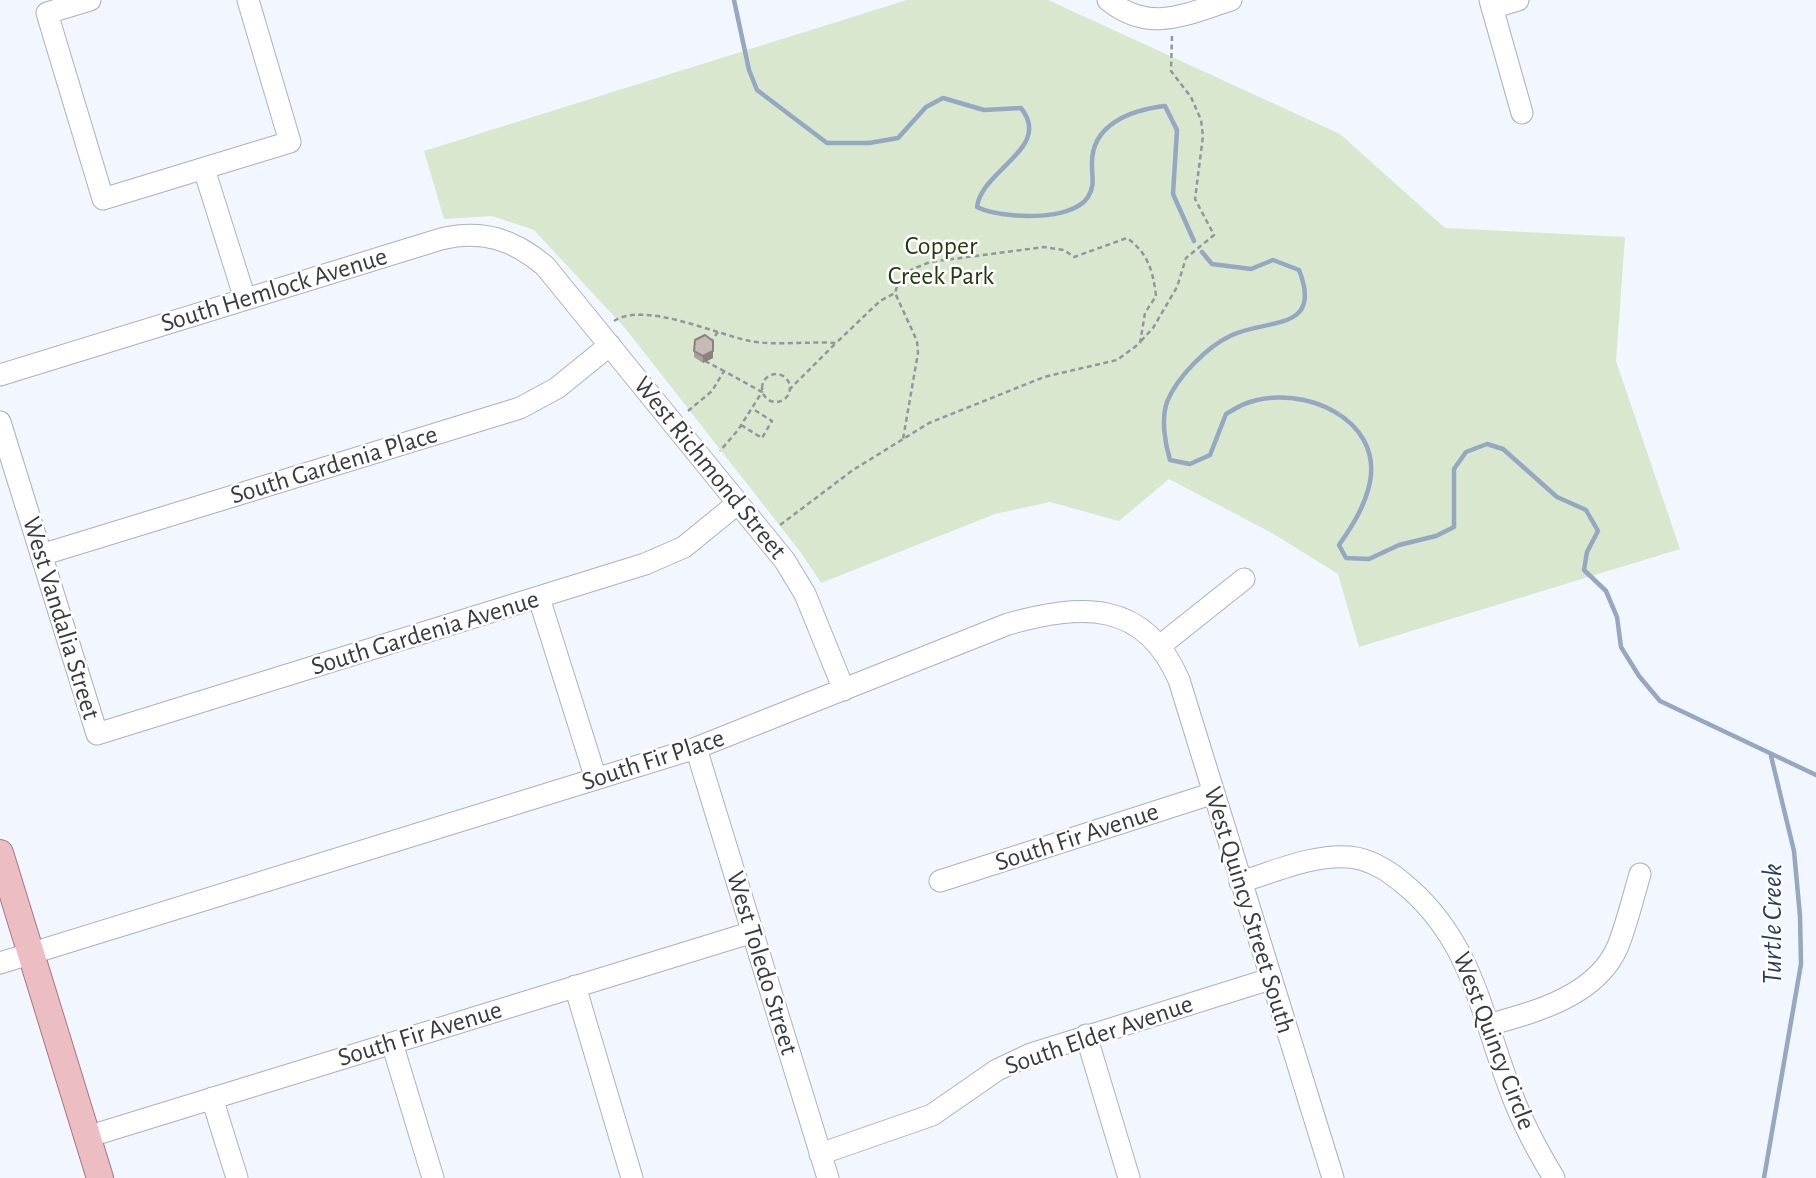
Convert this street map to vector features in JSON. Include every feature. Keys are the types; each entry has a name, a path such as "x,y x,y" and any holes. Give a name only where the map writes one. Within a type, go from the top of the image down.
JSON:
{"main road":[{"path":"0,853 100,1178"}],"street":[{"path":"90,0 47,13 103,199 290,142 248,0"},
{"path":"1114,5 1141,19 1155,20 1231,0"},
{"path":"1518,0 1491,4 1522,113"},
{"path":"204,169 245,299"},
{"name":"South Hemlock Avenue","path":"0,375 458,235 500,238 524,249 545,266"},
{"name":"West Richmond Street","path":"545,266 611,334 796,576 844,690"},
{"name":"South Gardenia Place","path":"41,555 520,408 557,388 611,334"},
{"name":"West Vandalia Street","path":"0,422 97,734"},
{"name":"South Gardenia Avenue","path":"97,734 539,598 668,555 701,535 738,503"},
{"path":"1161,645 1244,579"},
{"path":"539,598 596,779"},
{"name":"South Fir Place","path":"30,953 696,748 1008,624 1059,611 1115,614 1134,624 1161,645"},
{"name":"West Quincy Street South","path":"1161,645 1179,680 1333,1178"},
{"name":"West Toledo Street","path":"696,748 828,1178"},
{"name":"South Fir Avenue","path":"940,881 1214,793"},
{"name":"West Quincy Circle","path":"1240,882 1335,857 1366,860 1422,899 1453,937 1469,971 1524,1126 1553,1178"},
{"path":"1488,1025 1564,999 1602,971 1617,948 1640,874"},
{"name":"South Fir Avenue","path":"87,1137 753,932"},
{"path":"0,963 30,953"},
{"name":"South Elder Avenue","path":"820,1154 913,1124 950,1105 1014,1060 1086,1035 1270,979"},
{"path":"575,986 632,1178"},
{"path":"1086,1035 1129,1178"},
{"path":"392,1042 433,1178"},
{"path":"212,1098 237,1178"}],"path":[{"path":"778,527 853,470 929,423 1044,377 1117,360 1140,343 1153,328 1172,296 1186,258 1214,235 1195,199 1203,136 1201,120 1191,97 1171,71 1172,32"},
{"path":"902,439 918,353 917,341 895,293 899,280 906,272 930,262 1044,247 1064,250 1074,257 1127,238 1149,259 1156,296 1145,313 1140,343"},
{"path":"700,358 762,392 764,398 780,401 836,343 880,302 895,293"},
{"path":"611,334 623,316 645,314 751,341 836,343"},
{"path":"706,349 719,332"},
{"path":"685,413 712,391 724,371"},
{"path":"718,454 752,408 767,378 778,374 788,379 788,391"},
{"path":"741,425 762,438 772,421 752,408"}],"green space":[{"name":"Copper Creek Park","path":"907,0 1048,0 1340,134 1445,228 1625,237 1616,361 1680,549 1359,647 1338,574 1272,533 1169,479 1119,521 1050,502 995,514 821,583 802,554 625,328 534,230 492,216 444,219 424,151"}],"building":[{"path":"705,335 713,341 713,351 703,356 694,351 695,340"}],"waterway":[{"path":"734,0 749,70 757,90 827,143 869,143 898,138 926,107 943,98 984,110 1021,108 1029,122 1028,135 1022,147 982,193 977,207 988,211 1036,216 1067,211 1080,205 1092,189 1093,152 1105,130 1126,116 1165,106 1177,130 1173,194 1194,241"},
{"path":"1202,252 1212,264 1251,269 1273,260 1299,270 1305,290 1304,304 1297,314 1287,320 1244,331 1221,341 1185,373 1172,392 1165,409 1164,431 1170,460 1190,464 1210,455 1226,414 1250,402 1293,398 1334,412 1351,424 1364,440 1370,459 1370,482 1365,499 1354,523 1339,545 1346,558 1369,559 1399,545 1436,536 1454,527 1454,469 1466,452 1487,444 1503,449 1557,497 1586,510 1598,531 1587,552 1584,570 1606,591 1617,617 1621,647 1639,676 1660,701 1816,775"},
{"name":"Turtle Creek","path":"1764,1178 1801,964 1794,851 1771,756"}]}
